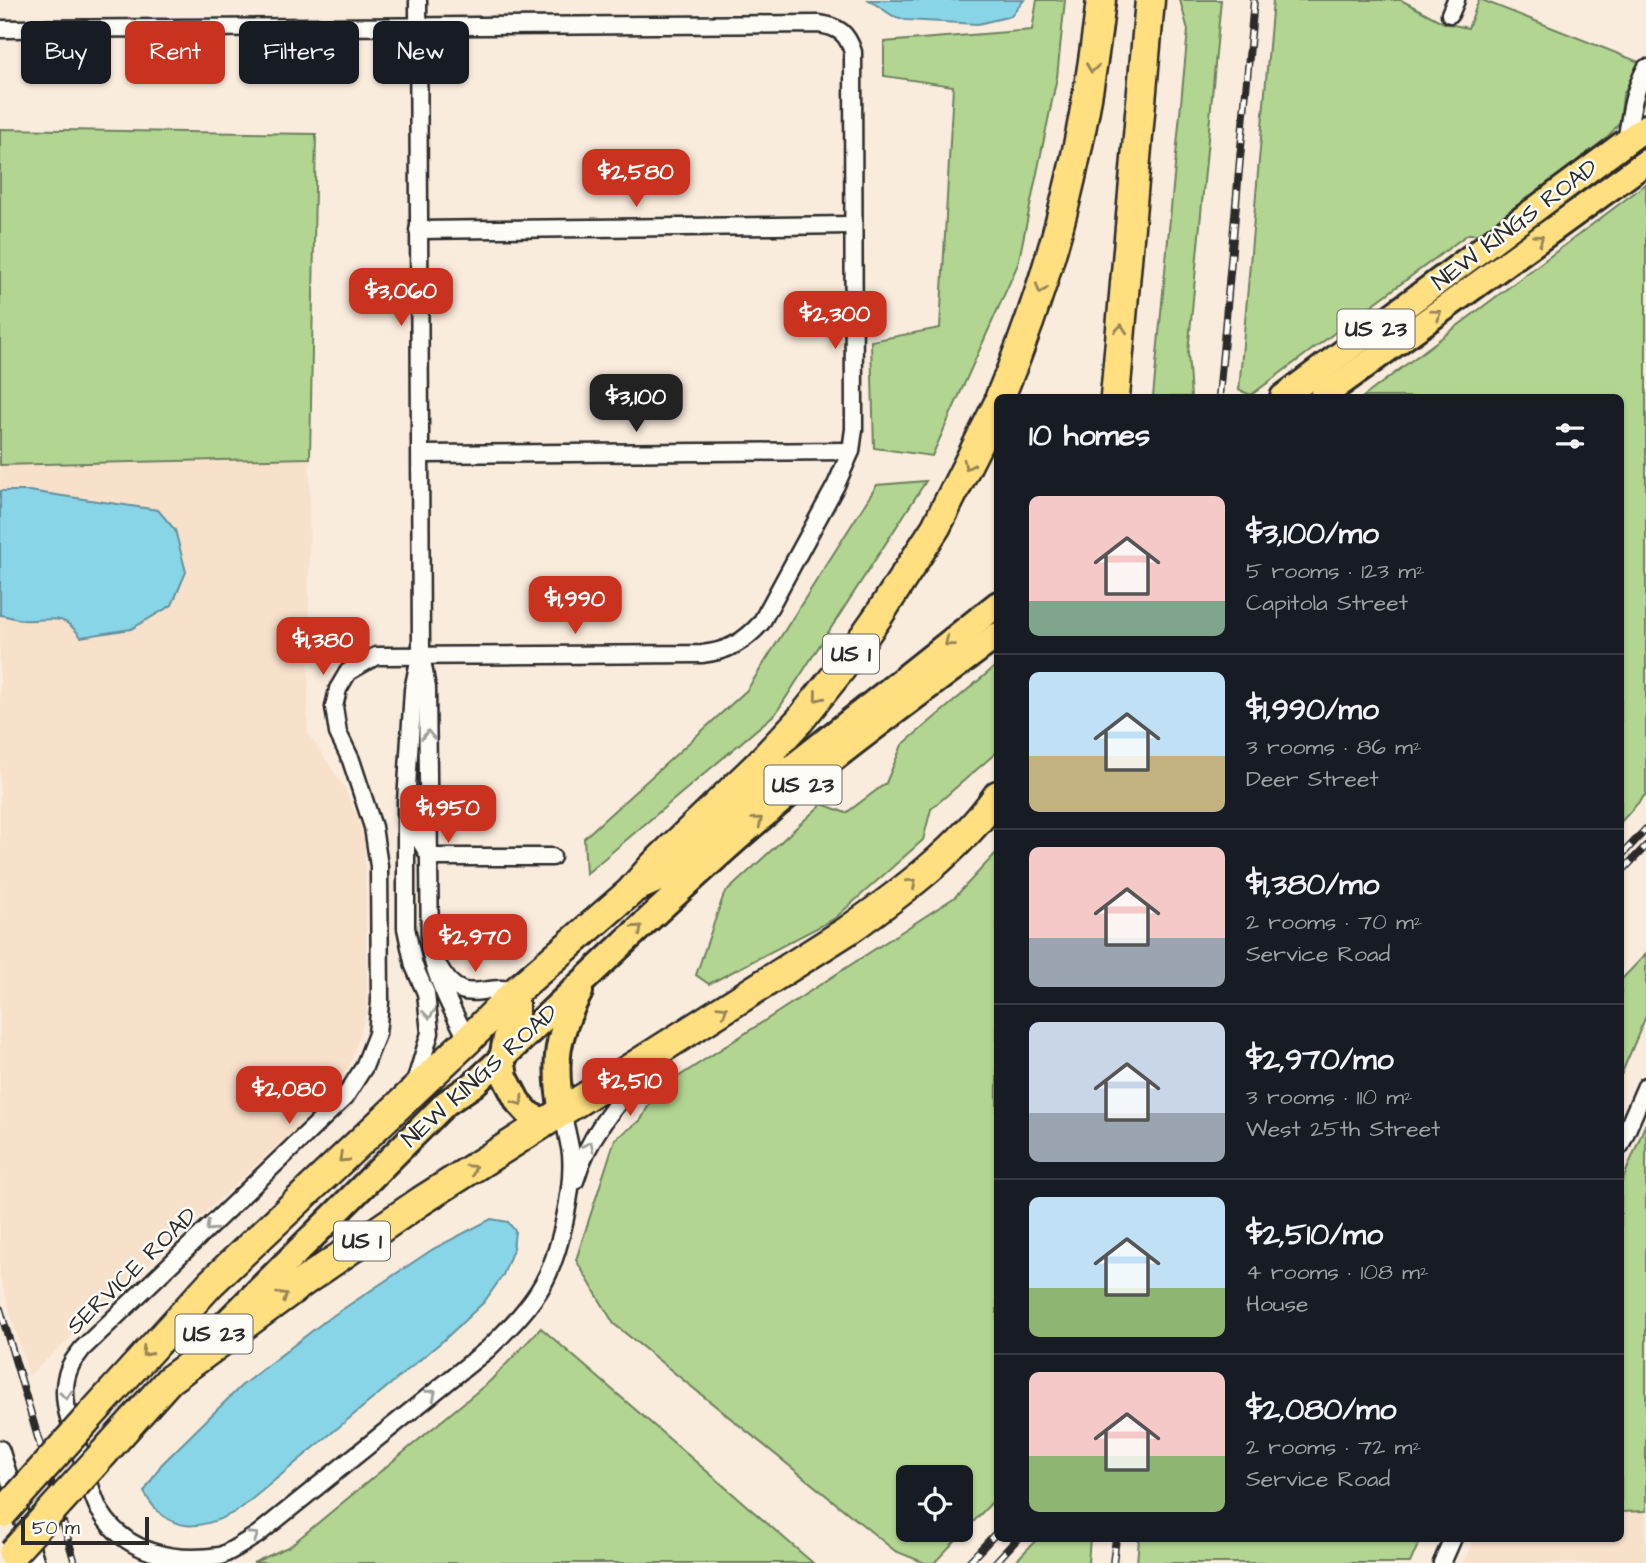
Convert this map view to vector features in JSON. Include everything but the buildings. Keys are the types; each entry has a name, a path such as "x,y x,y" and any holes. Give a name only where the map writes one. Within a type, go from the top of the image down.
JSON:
{"highway":[{"path":"1001,394 1033,312 1063,214 1088,102 1101,0"},
{"path":"1115,394 1150,0"},
{"name":"US 1","path":"630,892 653,866 760,764 841,669 936,527 994,412"},
{"name":"US 1","path":"169,1380 317,1272 421,1201 848,931 899,895 967,831 994,800"},
{"name":"NEW KINGS ROAD","path":"2,1515 211,1283 411,1095 516,991 630,892"},
{"name":"NEW KINGS ROAD","path":"18,1560 103,1454 169,1380"}],"main road":[{"name":"NEW KINGS ROAD","path":"1287,394 1646,127"},
{"name":"NEW KINGS ROAD","path":"1326,394 1646,162"},
{"name":"NEW KINGS ROAD","path":"169,1380 259,1287 446,1103 474,1084 748,829 994,608"},
{"name":"NEW KINGS ROAD","path":"630,892 657,880 771,785 895,699 994,637"},
{"path":"516,991 516,1014 506,1038 502,1058 505,1077 518,1102 530,1115 554,1117 556,1055 561,1033 588,976"},
{"path":"446,1103 464,1066 468,1040"}],"street":[{"path":"418,0 418,21"},
{"path":"421,454 851,451 854,429 853,52 843,30 819,24 469,27"},
{"path":"0,29 373,27"},
{"path":"1626,142 1629,110 1646,68"},
{"path":"418,84 421,655 427,688 430,949 445,997 468,1040"},
{"path":"418,230 853,225"},
{"name":"SERVICE ROAD","path":"554,1117 571,1153 571,1180 557,1246 544,1283 520,1317 488,1349 257,1535 221,1555 191,1562 162,1560 136,1550 114,1532 99,1508 68,1416 64,1383 70,1366 82,1349 345,1097 364,1067 377,1034 380,1002 379,866 373,827 351,761 338,733 334,707 338,689 348,672 376,656 702,654 736,646 761,623 836,485 851,451"},
{"path":"411,1095 430,1033 426,993 414,966 406,928 406,802 413,690 421,655"},
{"path":"406,802 418,837 430,857"},
{"path":"430,857 552,857"},
{"path":"430,949 446,978 460,990 479,993 506,988 516,991"},
{"path":"566,1210 579,1168 594,1136 643,1076 695,1027"},
{"path":"1624,1137 1646,1086"},
{"path":"0,1449 18,1560"},
{"path":"1443,1563 1451,1542"}],"shaded area":[{"path":"310,458 308,733 345,788 365,835 367,1010 351,1063 319,1107 29,1376 0,1278 0,465"},
{"path":"1646,1511 1646,1563 1463,1563 1472,1542 1624,1542 1624,1512"}],"green space":[{"path":"1037,0 1065,0 1057,77 1018,264 932,456 874,448 871,341 940,328 953,86 884,76 884,42 1032,30"},
{"path":"1180,0 1221,0 1188,353 1191,394 1153,394 1188,30"},
{"path":"1273,0 1401,0 1444,23 1468,28 1479,0 1482,0 1639,62 1623,95 1620,122 1608,137 1481,234 1468,234 1252,394 1239,390"},
{"path":"0,129 316,134 310,458 0,465"},
{"path":"1646,184 1646,794 1624,819 1624,394 1367,394"},
{"path":"926,481 776,713 586,874 584,838 747,690 877,485"},
{"path":"994,668 994,755 931,809 923,840 834,919 709,984 696,975 724,894 822,804 846,813 886,783 902,745"},
{"path":"994,855 994,1500 973,1522 973,1465 896,1465 896,1542 954,1542 934,1563 925,1563 895,1551 614,1324 576,1260 615,1139 641,1120 655,1092 955,897"},
{"path":"1646,954 1646,1016 1624,1068 1624,977"},
{"path":"1646,1123 1646,1511 1624,1512 1624,1177"},
{"path":"541,1328 813,1563 253,1563 290,1546 490,1381"},
{"path":"1034,1542 1090,1542 1088,1563 1014,1563"},
{"path":"1139,1542 1419,1542 1410,1563 1137,1563"}],"water":[{"path":"869,0 1024,0 1011,16 978,24 906,20 893,16"},
{"path":"0,491 29,491 158,510 175,530 186,572 172,605 131,629 81,637 61,620 23,620 0,615"},
{"path":"491,1219 508,1222 515,1231 513,1249 503,1275 484,1302 445,1339 240,1509 212,1522 187,1525 175,1523 153,1506 144,1492 161,1465 241,1386 325,1321 433,1249"}],"railway":[{"path":"1219,394 1254,0"},
{"path":"1624,853 1646,829"},
{"path":"1624,869 1646,846"},
{"path":"0,1309 75,1563"},
{"path":"968,1563 994,1535"},
{"path":"995,1563 1014,1542"},
{"path":"1113,1563 1116,1542"}]}
